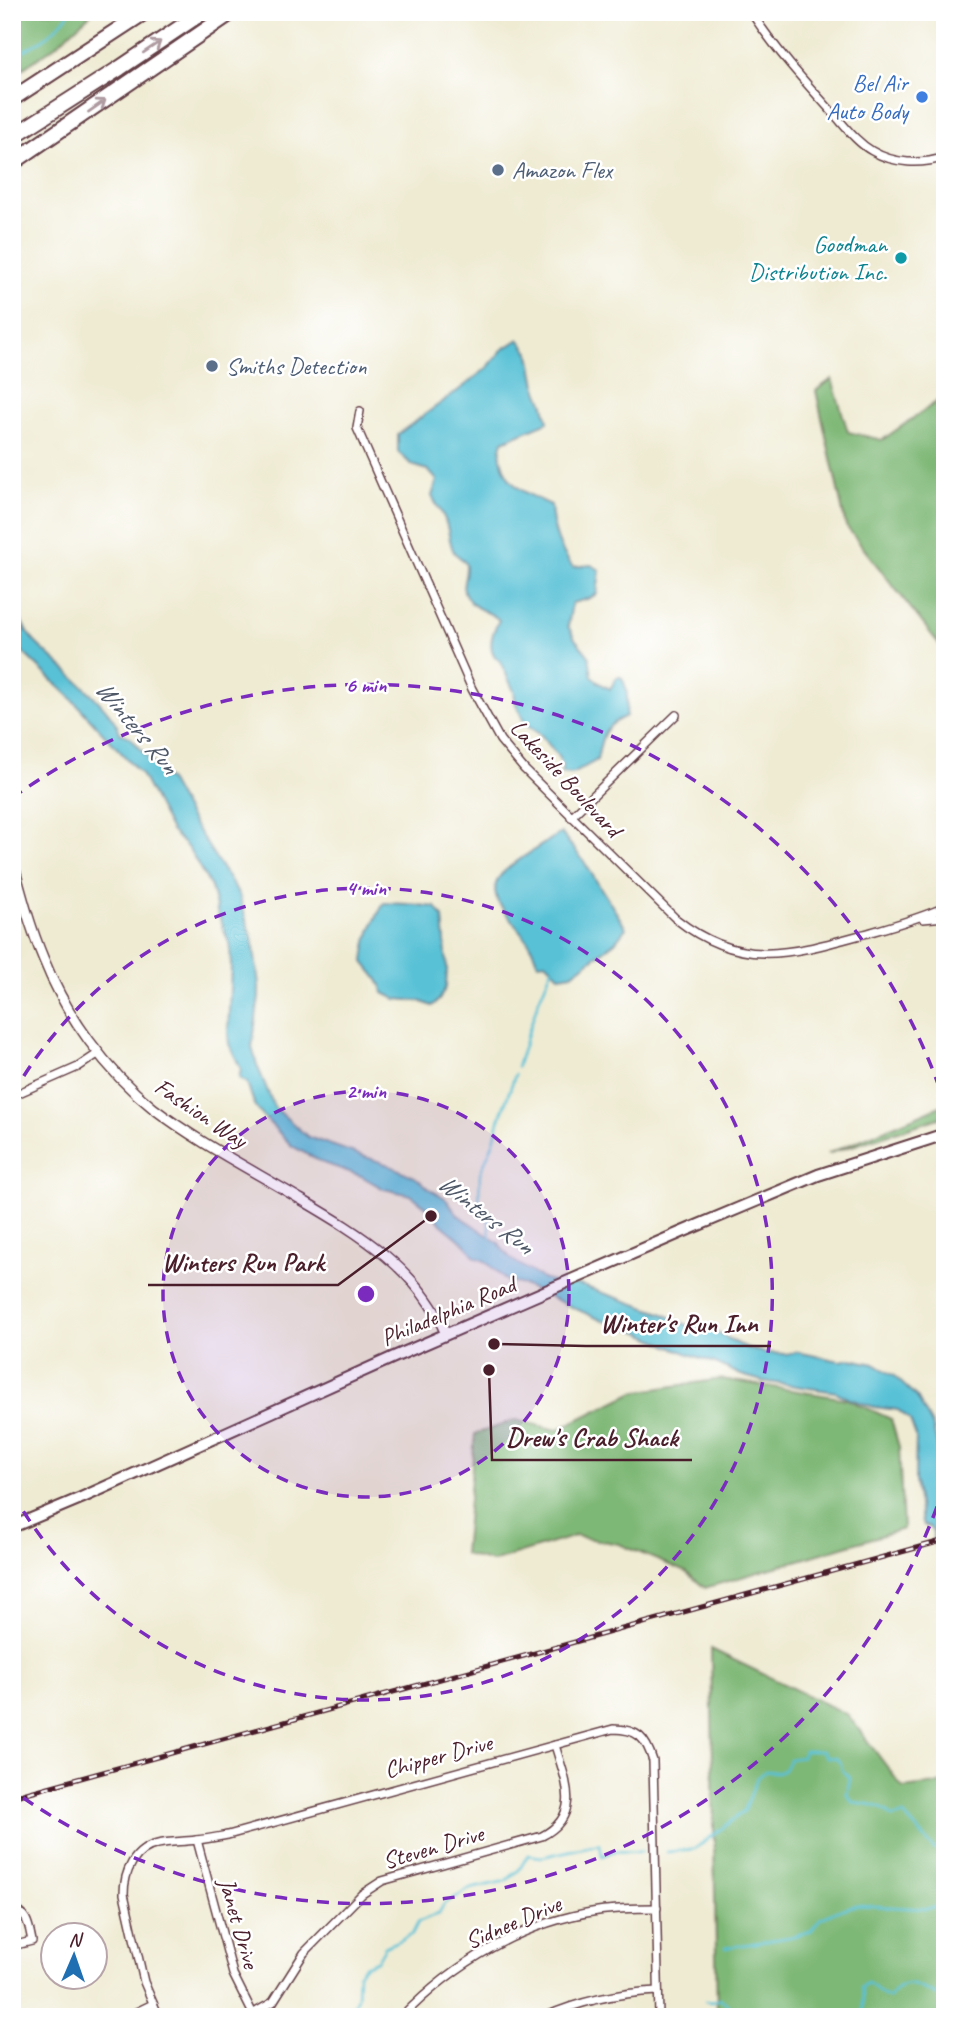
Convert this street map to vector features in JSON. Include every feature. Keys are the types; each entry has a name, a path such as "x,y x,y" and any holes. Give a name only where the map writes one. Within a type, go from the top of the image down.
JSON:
{"highway":[{"path":"12,99 145,12"},
{"path":"12,137 203,12"},
{"path":"12,163 232,12"}],"main road":[{"name":"Philadelphia Road","path":"12,1527 446,1334 818,1175 945,1134"}],"street":[{"path":"751,12 799,75 862,144 885,158 899,161 916,163 945,157"},
{"name":"Lakeside Boulevard","path":"360,411 357,428 486,718 513,757 676,919 720,946 750,953 783,954 828,945 918,919 945,907"},
{"path":"571,817 676,715"},
{"name":"Fashion Way","path":"12,859 44,962 65,1004 99,1053 134,1090 170,1120 337,1220 395,1263 428,1300 446,1334"},
{"name":"Lakeside Boulevard","path":"918,919 945,917"},
{"path":"12,1096 75,1069 99,1053"},
{"name":"Chipper Drive","path":"159,2017 144,1982 125,1902 125,1876 139,1854 156,1844 228,1835 612,1729 634,1732 646,1744 653,1762 659,2017"},
{"name":"Steven Drive","path":"250,2015 273,2002 304,1953 371,1887 395,1876 542,1836 555,1828 566,1814 568,1806 567,1787 555,1745"},
{"name":"Janet Drive","path":"197,1840 230,1964 250,2015"},
{"name":"Sidnee Drive","path":"402,2017 449,1974 519,1934 560,1919 597,1911 657,1908"},
{"path":"12,1910 22,1912 25,1916 32,1941 12,1946"},
{"path":"544,2017 584,2001 614,1994 658,1991"},
{"path":"126,2017 153,2004"}],"green space":[{"path":"12,12 93,12 54,47 12,76"},
{"path":"832,379 848,432 882,440 945,396 943,649 846,526 816,391"},
{"path":"945,1104 945,1116 827,1154"},
{"path":"722,1379 847,1399 891,1419 899,1447 903,1529 705,1588 686,1572 619,1544 575,1536 492,1562 464,1554 475,1434 516,1420 557,1430 634,1392"},
{"path":"711,1649 848,1715 903,1788 945,1783 945,2017 717,2017"}],"water":[{"path":"519,339 530,354 536,385 548,422 503,441 501,458 507,475 517,487 551,505 557,538 573,567 591,565 600,570 597,594 572,603 568,626 589,656 592,676 610,689 617,677 621,677 626,690 626,716 612,724 604,733 597,760 572,774 561,773 563,766 557,755 541,735 525,724 516,704 514,691 491,647 492,636 499,620 471,603 465,594 463,587 466,565 454,552 444,517 432,496 437,480 428,470 412,465 398,452 398,434 463,387 488,367 502,350"},
{"path":"12,603 34,641 97,699 120,733 130,737 170,782 239,895 253,943 259,984 252,1047 274,1107 308,1137 415,1177 445,1198 457,1214 500,1244 511,1259 543,1279 580,1285 661,1313 694,1328 714,1331 746,1348 766,1353 797,1352 840,1361 851,1359 874,1364 894,1376 917,1397 933,1427 945,1480 945,1574 933,1539 933,1531 922,1523 915,1481 916,1436 910,1420 898,1410 874,1407 836,1392 762,1381 741,1375 637,1331 601,1320 523,1285 507,1281 485,1261 475,1257 429,1209 411,1195 384,1189 361,1176 321,1162 292,1146 262,1115 255,1106 247,1083 239,1078 241,1069 229,1044 230,945 211,887 189,849 171,831 141,774 69,696 12,642"},
{"path":"561,833 583,860 626,928 615,942 572,974 560,976 546,962 538,963 530,944 498,902 495,889 504,871"},
{"path":"384,903 436,907 443,917 446,987 432,1006 420,1001 396,999 384,993 364,962 370,931"}],"waterway":[{"path":"12,57 44,39 70,12"},
{"path":"517,1067 552,969"},
{"name":"Winters Run","path":"490,1238 489,1221 479,1202 480,1173 494,1141 515,1075"},
{"path":"667,1852 695,1849 745,1810 757,1778 766,1771 784,1770 790,1759 802,1757 804,1751 822,1751 826,1757 836,1758 850,1778 847,1794 853,1802 870,1804 892,1817 904,1815 934,1849 945,1850"},
{"path":"349,2017 357,1997 358,1973 364,1966 377,1961 385,1947 412,1934 418,1922 439,1913 444,1904 470,1889 506,1881 519,1870 528,1855 542,1857 600,1844 602,1856 614,1851 642,1852"},
{"path":"725,1948 811,1931 820,1919 856,1905 926,1909 945,1904"},
{"path":"863,2017 861,1988 867,1983 889,1998 900,1986 906,1984 936,1995 945,1991"},
{"path":"705,2001 720,1999 730,2007 735,2017"}],"railway":[{"path":"12,1797 945,1540"}],"place":[{"name":"Bel Air Auto Body","path":"922,97"},
{"name":"Amazon Flex","path":"498,170"},
{"name":"Goodman Distribution Inc.","path":"901,258"},
{"name":"Smiths Detection","path":"212,366"},
{"name":"Winters Run Park","path":"431,1216"},
{"name":"Winter's Run Inn","path":"494,1344"},
{"name":"Drew's Crab Shack","path":"489,1370"}]}
